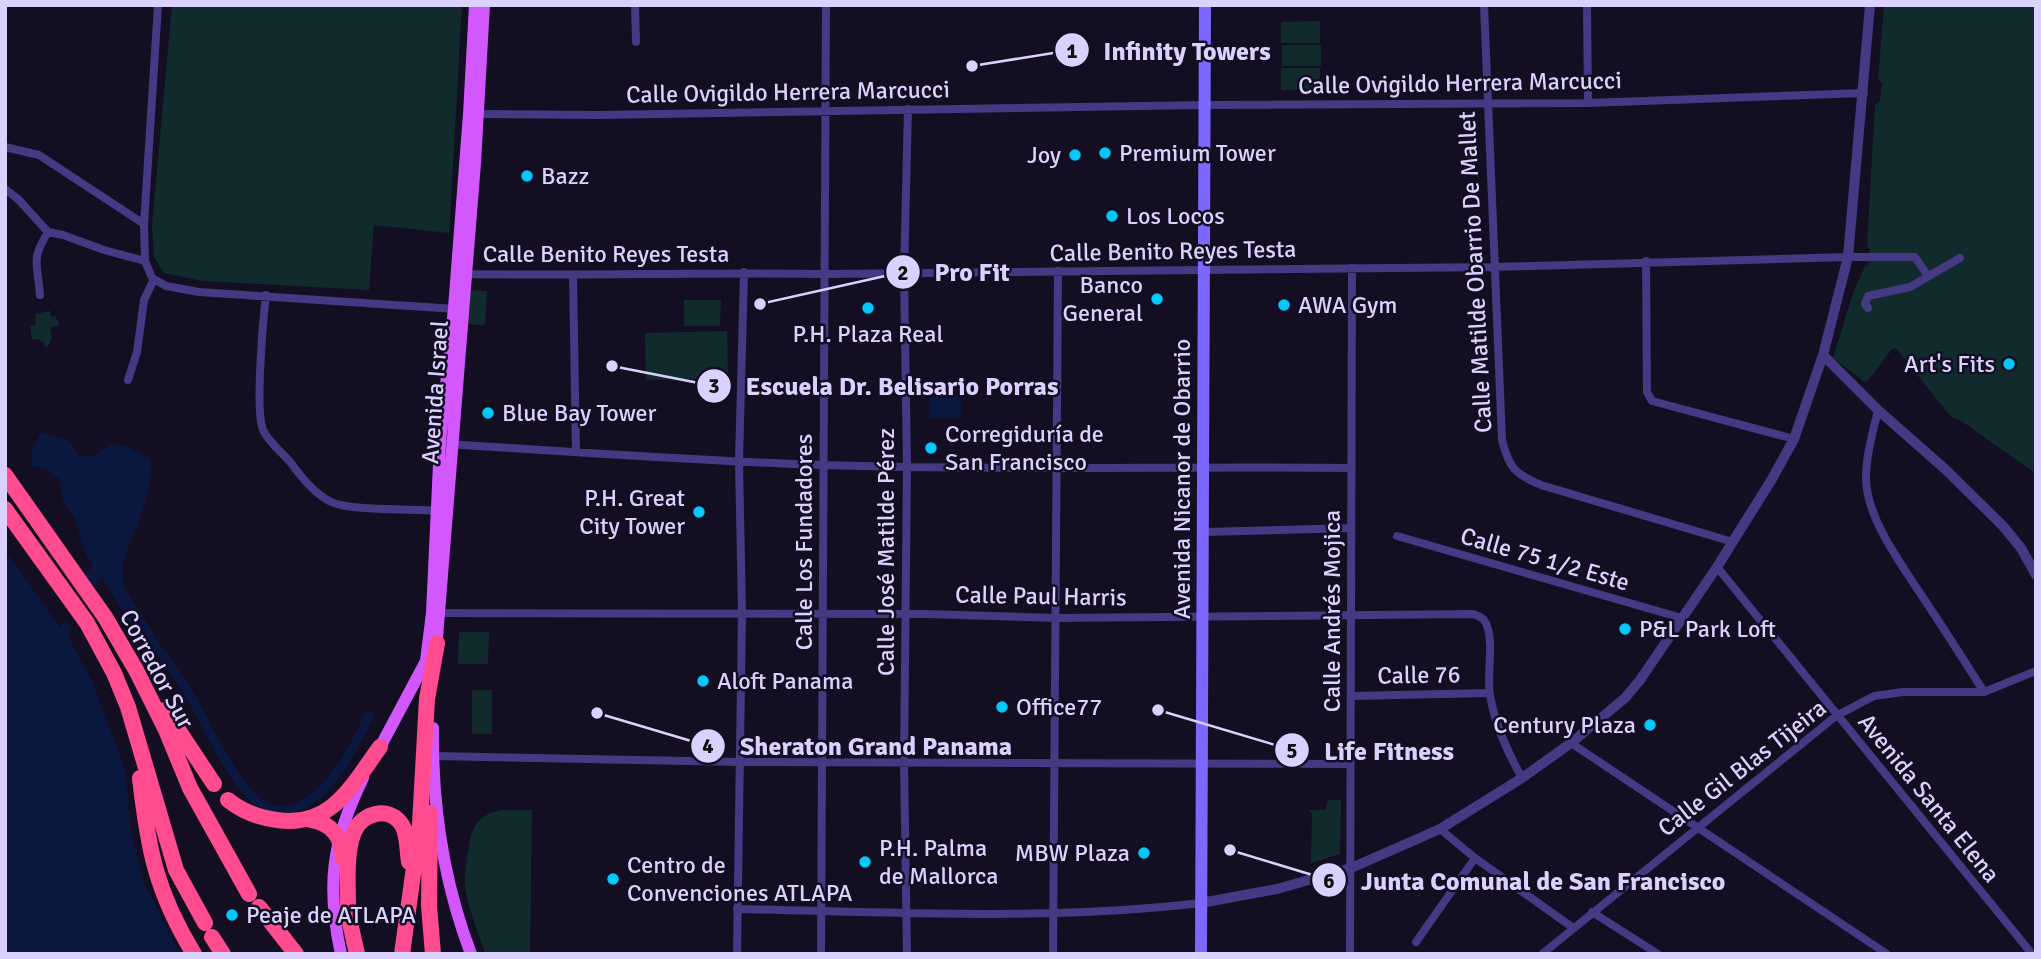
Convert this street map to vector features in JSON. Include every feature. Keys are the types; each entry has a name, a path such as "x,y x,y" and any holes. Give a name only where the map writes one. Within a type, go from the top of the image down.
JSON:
{"highway":[{"name":"Corredor Sur","path":"5,475 98,607 166,730 190,788 254,901 296,954"},
{"name":"Corredor Sur","path":"5,509 87,623 118,682 176,870 223,954"},
{"path":"397,954 406,888 420,824 427,699 437,643"},
{"path":"402,954 426,661"},
{"path":"135,670 214,784"},
{"path":"133,724 146,822 158,883 171,915 194,954"},
{"path":"310,820 337,804 380,747"},
{"path":"433,782 429,866 433,954"},
{"path":"228,800 265,818 281,821 310,820 330,827 339,837 348,920 357,954"},
{"path":"348,920 350,847 354,831 362,820 382,813 396,819 405,834 411,867"}],"main road":[{"name":"Avenida Israel","path":"473,114 475,5"},
{"name":"Avenida Israel","path":"436,613 446,444 484,5"},
{"name":"Avenida Nicanor de Obarrio","path":"1201,954 1205,5"},
{"name":"Avenida Israel","path":"446,444 436,511 437,643 433,700 433,782 450,886 471,954"},
{"path":"341,954 332,888 339,837 357,791 426,661 436,613"}],"street":[{"path":"158,5 144,224 145,261 154,279 166,286 189,290 458,309"},
{"path":"635,5 636,42"},
{"name":"Calle Los Fundadores","path":"821,954 826,5"},
{"name":"Calle Matilde Obarrio De Mallet","path":"1484,5 1502,440 1508,462 1521,476 1541,485 1733,542"},
{"path":"1587,5 1588,103"},
{"path":"737,909 1054,914 1134,911 1201,903 1277,889 1351,868 1440,829 1522,778 1571,743 1625,698 1640,680 1733,542 1794,439 1823,355 1848,257 1870,5"},
{"name":"Calle Ovigildo Herrera Marcucci","path":"473,114 599,115 1205,105 1588,103 1864,93"},
{"name":"Calle José Matilde Pérez","path":"907,954 904,763 907,466 904,273 908,109"},
{"path":"5,146 39,155 144,224"},
{"path":"5,189 24,205 48,232 145,261"},
{"path":"40,295 34,261 48,232"},
{"name":"Calle Benito Reyes Testa","path":"461,274 573,276 744,272 825,274 1494,267 1646,261 1915,257 1928,276"},
{"path":"1868,308 1865,304 1868,296 1900,291 1960,258"},
{"path":"1646,261 1647,392 1652,401 1794,439"},
{"name":"Calle Andrés Mojica","path":"1350,954 1352,268"},
{"path":"1053,954 1058,271"},
{"path":"737,954 741,613 739,461 744,272"},
{"path":"573,276 576,451"},
{"path":"128,380 137,352 144,300 154,279"},
{"path":"266,295 261,414 262,428 268,438 304,481 330,501 357,507 436,511"},
{"path":"1823,355 2003,526 2021,548 2036,575"},
{"path":"1878,410 1867,458 1869,500 1901,564 1984,692"},
{"path":"446,444 824,465 1056,469 1204,466 1351,468"},
{"path":"1203,532 1351,528"},
{"name":"Calle 75 1/2 Este","path":"1397,536 1682,618"},
{"name":"Avenida Santa Elena","path":"1717,567 2032,954"},
{"name":"Calle Paul Harris","path":"436,613 906,614 1056,618 1473,614 1482,618 1487,625 1489,693 1499,731 1522,778"},
{"name":"Calle Gil Blas Tijeira","path":"1542,954 1836,716 1874,696 1903,692 1984,692 2036,671"},
{"name":"Calle 76","path":"1350,696 1489,693"},
{"path":"1571,743 1887,954"},
{"path":"432,756 738,762 1350,764"},
{"path":"1440,829 1475,858 1572,928"},
{"path":"1416,942 1475,858"},
{"path":"1592,912 1658,954"}],"green space":[{"path":"172,5 462,5 449,233 374,225 369,290 203,281 164,273 154,257 152,225"},
{"path":"1884,5 2036,5 2036,474 1960,420 1951,417 1896,348 1892,349 1866,383 1833,358 1852,296 1864,268 1868,266 1875,105 1880,101 1882,83 1878,80"},
{"path":"1320,21 1320,43 1281,43 1281,22"},
{"path":"1282,45 1321,45 1321,66 1282,66"},
{"path":"1281,68 1320,68 1320,89 1281,90"},
{"path":"466,290 487,291 485,325 464,324"},
{"path":"684,300 721,300 720,326 684,326"},
{"path":"50,311 51,317 55,316 60,325 50,327 52,339 45,347 40,339 32,340 30,326 36,324 35,314"},
{"path":"727,331 728,378 646,380 645,333"},
{"path":"459,632 489,632 488,664 458,664"},
{"path":"472,690 492,690 492,734 472,734"},
{"path":"1328,800 1341,800 1340,854 1311,863 1312,813 1309,810 1325,810"},
{"path":"501,810 532,810 530,954 485,954 466,894 465,872 472,833 484,817"}],"water":[{"path":"961,397 961,418 930,418 930,398"},
{"path":"41,432 70,441 79,457 95,455 112,443 150,458 147,496 123,562 123,585 155,636 149,654 102,577 91,587 83,577 93,566 86,554 74,517 63,501 59,479 46,469 31,466 32,450"},
{"path":"5,551 60,627 66,620 71,628 68,636 92,681 125,769 131,834 144,883 180,954 5,954"}],"waterway":[{"path":"147,634 185,687 218,748 247,792 257,801 276,810 293,809 310,800 326,786 352,749 369,715"}],"place":[{"name":"Infinity Towers","path":"972,66"},
{"name":"Premium Tower","path":"1105,153"},
{"name":"Joy","path":"1075,155"},
{"name":"Bazz","path":"527,176"},
{"name":"Los Locos","path":"1112,216"},
{"name":"Banco General","path":"1157,299"},
{"name":"Pro Fit","path":"760,304"},
{"name":"AWA Gym","path":"1284,305"},
{"name":"P.H. Plaza Real","path":"868,308"},
{"name":"Art's Fits","path":"2009,364"},
{"name":"Escuela Dr. Belisario Porras","path":"612,366"},
{"name":"Blue Bay Tower","path":"488,413"},
{"name":"Corregiduría de San Francisco","path":"931,448"},
{"name":"P.H. Great City Tower","path":"699,512"},
{"name":"P&L Park Loft","path":"1625,629"},
{"name":"Aloft Panama","path":"703,681"},
{"name":"Office77","path":"1002,707"},
{"name":"Life Fitness","path":"1158,710"},
{"name":"Sheraton Grand Panama","path":"597,713"},
{"name":"Century Plaza","path":"1650,725"},
{"name":"Junta Comunal de San Francisco","path":"1230,850"},
{"name":"MBW Plaza","path":"1144,853"},
{"name":"P.H. Palma de Mallorca","path":"865,862"},
{"name":"Centro de Convenciones ATLAPA","path":"613,879"},
{"name":"Peaje de ATLAPA","path":"232,915"}]}
